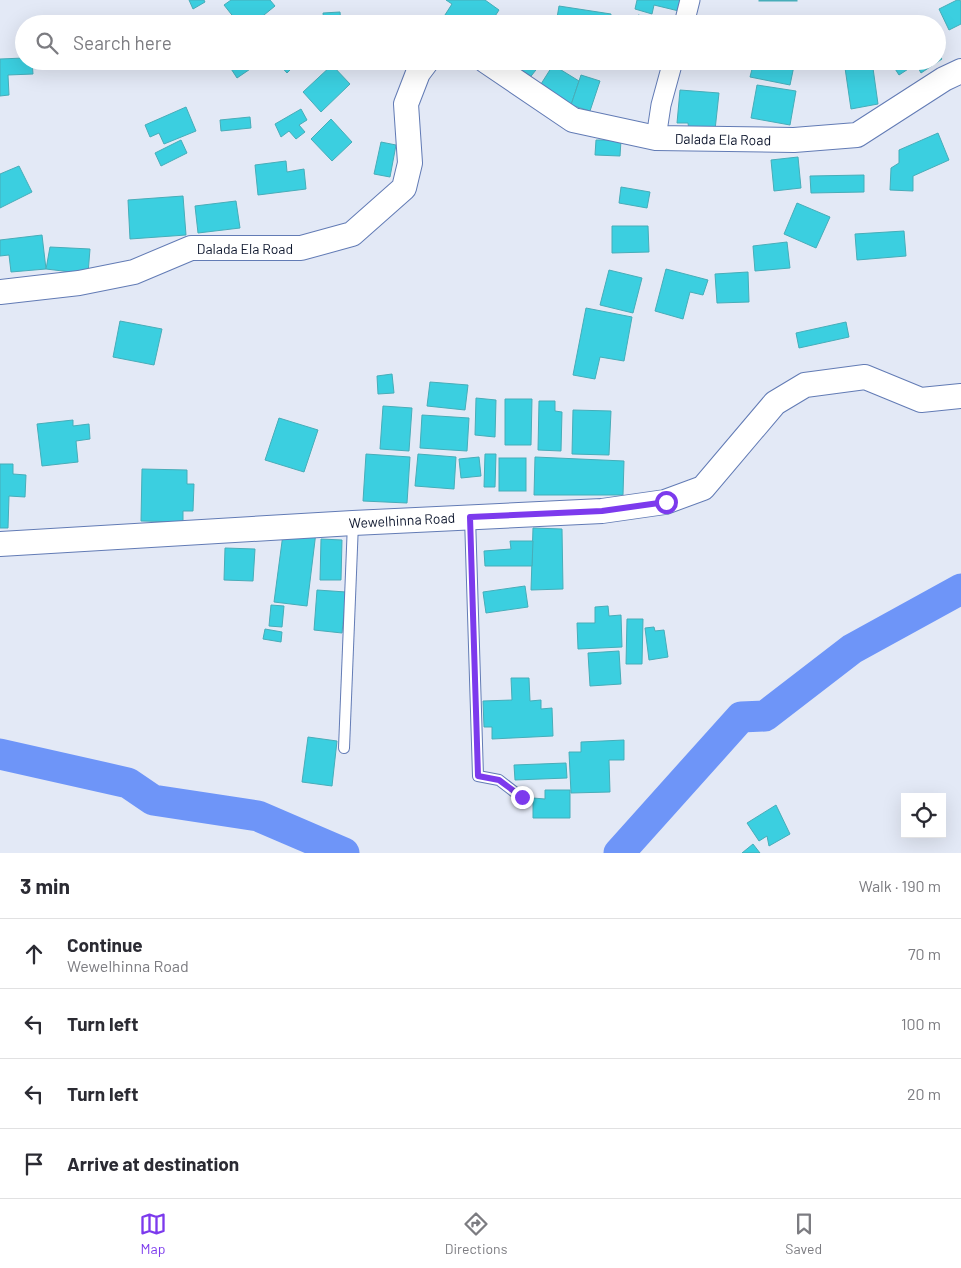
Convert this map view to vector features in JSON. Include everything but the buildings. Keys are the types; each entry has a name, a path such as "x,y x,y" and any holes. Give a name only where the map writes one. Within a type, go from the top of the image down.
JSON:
{"street":[{"path":"686,15 690,0"},
{"name":"Dalada Ela Road","path":"0,292 79,283 134,272 191,248 301,248 352,234 404,188 410,163 406,104 420,70"},
{"name":"Dalada Ela Road","path":"499,70 573,120 656,138 794,140 857,135 944,79 961,71"},
{"path":"656,138 661,106 671,70"},
{"name":"Wewelhinna Road","path":"0,544 353,522 602,511 666,502 703,488 775,403 805,385 865,377 921,400 961,396"}],"lane":[{"path":"470,517 478,776 499,780 522,797"},
{"path":"344,748 353,522"}],"waterway":[{"path":"619,853 741,717 765,716 852,649 961,589"},
{"path":"0,754 128,783 153,800 258,816 344,853"}],"route":[{"path":"522,797 499,780 478,776 470,517 602,511 666,502"}]}
